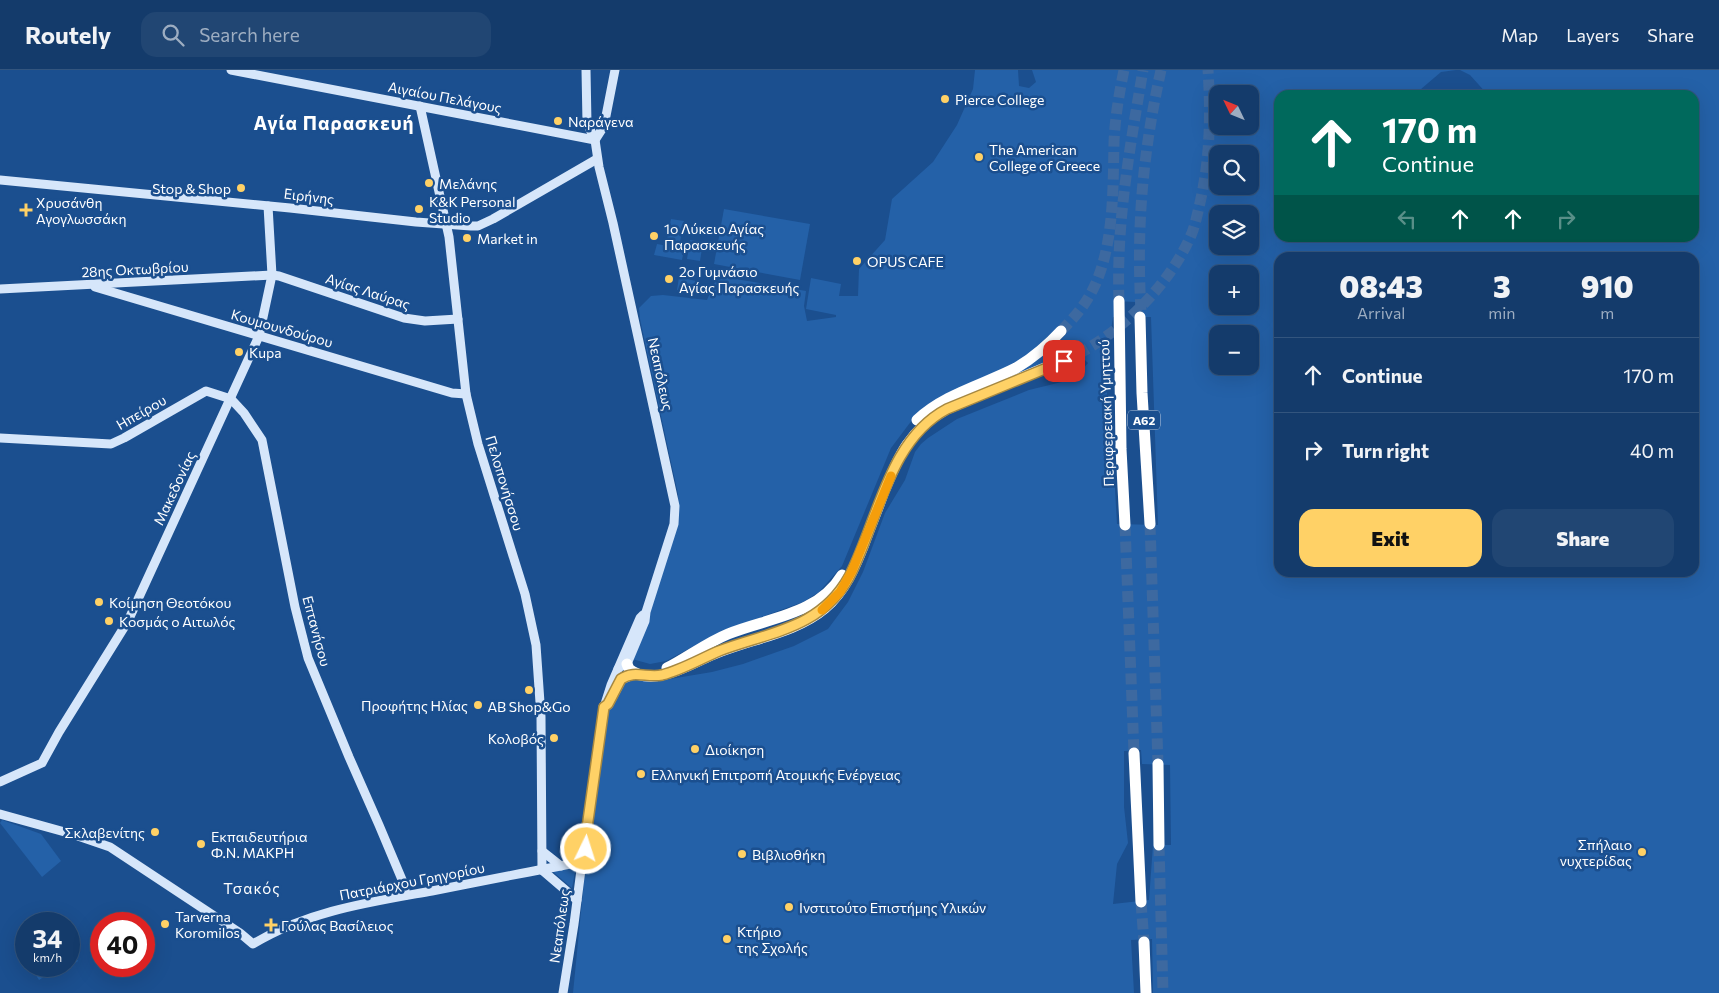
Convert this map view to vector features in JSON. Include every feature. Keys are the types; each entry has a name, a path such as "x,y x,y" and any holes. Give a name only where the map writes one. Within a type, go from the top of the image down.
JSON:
{"highway":[{"name":"Περιφερειακή Υμηττού","path":"1119,300 1121,449 1125,525"},
{"name":"Α62","path":"1140,317 1142,393 1150,524"},
{"path":"623,666 652,671 665,668 727,635 802,609 822,598 835,586 842,574 892,455 901,439 913,424 925,413 944,401 1025,363 1062,332"},
{"path":"623,666 635,673 654,676 675,671 717,652 790,628 820,611 835,597 849,577 898,459 921,427 947,409 1078,354"},
{"path":"604,707 608,704 621,679 635,673"},
{"path":"1134,753 1141,902"},
{"path":"1158,764 1159,845"},
{"path":"1144,942 1146,993"}],"street":[{"name":"Αιγαίου Πελάγους","path":"231,70 594,140"},
{"name":"Νεαπόλεως","path":"563,993 577,900 582,849 585,842 604,707 645,620 674,524 675,506 594,140 587,123 586,70"},
{"path":"594,140 604,126 615,70"},
{"name":"Πελοπονήσσου","path":"420,106 446,224 466,394 478,444 525,594 536,645 541,717 542,870"},
{"name":"Ειρήνης","path":"0,180 478,226 597,159"},
{"name":"Μακεδονίας","path":"0,782 42,763 59,732 128,621 231,400 259,336 272,275 268,206"},
{"name":"28ης Οκτωβρίου","path":"0,289 272,275"},
{"name":"Αγίας Λαύρας","path":"272,275 398,317 425,321 458,319"},
{"name":"Κουμουνδούρου","path":"90,285 452,393 466,394"},
{"name":"Ηπείρου","path":"0,438 111,444 201,393 210,391 231,400"},
{"name":"Επτανήσου","path":"231,400 244,413 262,440 295,607 308,658 403,882 406,895"},
{"name":"Πατριάρχου Γρηγορίου","path":"0,814 72,834 110,847 240,933 253,944 301,921 322,914 406,895 582,862"},
{"path":"542,850 562,866"},
{"path":"542,870 577,900"}],"shaded area":[{"path":"975,70 1018,70 1019,86 1029,88 1036,82 1032,70 1456,70 1441,72 1420,90 1274,90 1274,242 1699,242 1699,90 1484,90 1470,75 1460,70 1719,70 1719,993 1153,993 1152,939 1131,940 1134,993 573,993 585,871 607,718 610,706 626,678 664,680 712,672 743,664 794,646 828,629 848,602 863,572 885,513 905,480 915,452 921,444 957,419 1029,390 1074,379 1088,363 1076,347 1074,350 1018,376 1015,373 1062,339 1067,333 1058,326 1027,356 917,415 891,448 842,566 819,592 803,602 720,632 666,661 650,664 632,659 679,514 678,494 639,308 651,296 663,295 707,300 715,282 724,277 806,291 804,306 807,321 836,317 836,315 806,309 811,278 841,284 839,296 858,296 859,269 885,240 892,199 933,162 957,125 973,89","holes":["1116,301 1135,302 1135,317 1151,317 1158,525 1117,524 1111,419 1107,394 1107,356 1113,317 1115,317","1141,750 1142,764 1170,765 1171,845 1153,845 1149,900 1113,904 1117,864 1128,843 1124,807 1124,751"]},
{"path":"724,209 810,224 800,280 714,264"},
{"path":"671,219 684,221 679,247 666,245"},
{"path":"690,240 703,242 700,261 687,259"},
{"path":"657,244 684,249 682,260 654,255"},
{"path":"679,277 700,282 698,294 677,290"},
{"path":"2,820 41,834 61,861 42,877 0,823"},
{"path":"573,867 575,872 572,888 552,871"}],"tunnel":[{"path":"1061,331 1080,310 1092,292 1106,251 1113,196 1115,124 1124,70"},
{"path":"1119,301 1122,213 1143,70"},
{"path":"1141,310 1139,249 1142,189 1145,160 1161,70"},
{"path":"1078,354 1113,332 1145,303 1172,269 1192,233 1203,190 1207,156 1209,122 1208,70"},
{"path":"1150,524 1158,764"},
{"path":"1125,525 1134,753"},
{"path":"1159,845 1163,993"},
{"path":"1141,902 1144,942"}],"slow traffic":[{"path":"822,610 840,592 852,571 891,476"}],"place":[{"name":"Pierce College","path":"945,99"},
{"name":"Ναράγενα","path":"558,121"},
{"name":"The American College of Greece","path":"979,157"},
{"name":"Μελάνης","path":"429,183"},
{"name":"Stop & Shop","path":"241,188"},
{"name":"K&K Personal Studio","path":"419,209"},
{"name":"Χρυσάνθη Αγογλωσσάκη","path":"26,210"},
{"name":"1ο Λύκειο Αγίας Παρασκευής","path":"654,236"},
{"name":"Market in","path":"467,238"},
{"name":"OPUS CAFE","path":"857,261"},
{"name":"2ο Γυμνάσιο Αγίας Παρασκευής","path":"669,279"},
{"name":"Kupa","path":"239,352"},
{"name":"Κοίμηση Θεοτόκου","path":"99,602"},
{"name":"Κοσμάς ο Αιτωλός","path":"109,621"},
{"name":"ΑΒ Shop&Go","path":"529,690"},
{"name":"Προφήτης Ηλίας","path":"478,705"},
{"name":"Κολοβός","path":"554,738"},
{"name":"Διοίκηση","path":"695,749"},
{"name":"Ελληνική Επιτροπή Ατομικής Ενέργειας","path":"641,774"},
{"name":"Σκλαβενίτης","path":"155,832"},
{"name":"Εκπαιδευτήρια Φ.Ν. ΜΑΚΡΗ","path":"201,844"},
{"name":"Σπήλαιο νυχτερίδας","path":"1642,852"},
{"name":"Βιβλιοθήκη","path":"742,854"},
{"name":"Ινστιτούτο Επιστήμης Υλικών","path":"789,907"},
{"name":"Tarverna Koromilos","path":"165,924"},
{"name":"Γούλας Βασίλειος","path":"271,925"},
{"name":"Κτήριο της Σχολής","path":"727,939"}],"district":[{"name":"Αγία Παρασκευή","path":"334,122"},
{"name":"Τσακός","path":"252,888"}],"route":[{"path":"586,849 585,842 604,707 607,706 618,682 630,674 661,675 681,669 717,652 790,628 825,608 840,592 849,577 898,459 921,427 947,409 1064,361"}]}
